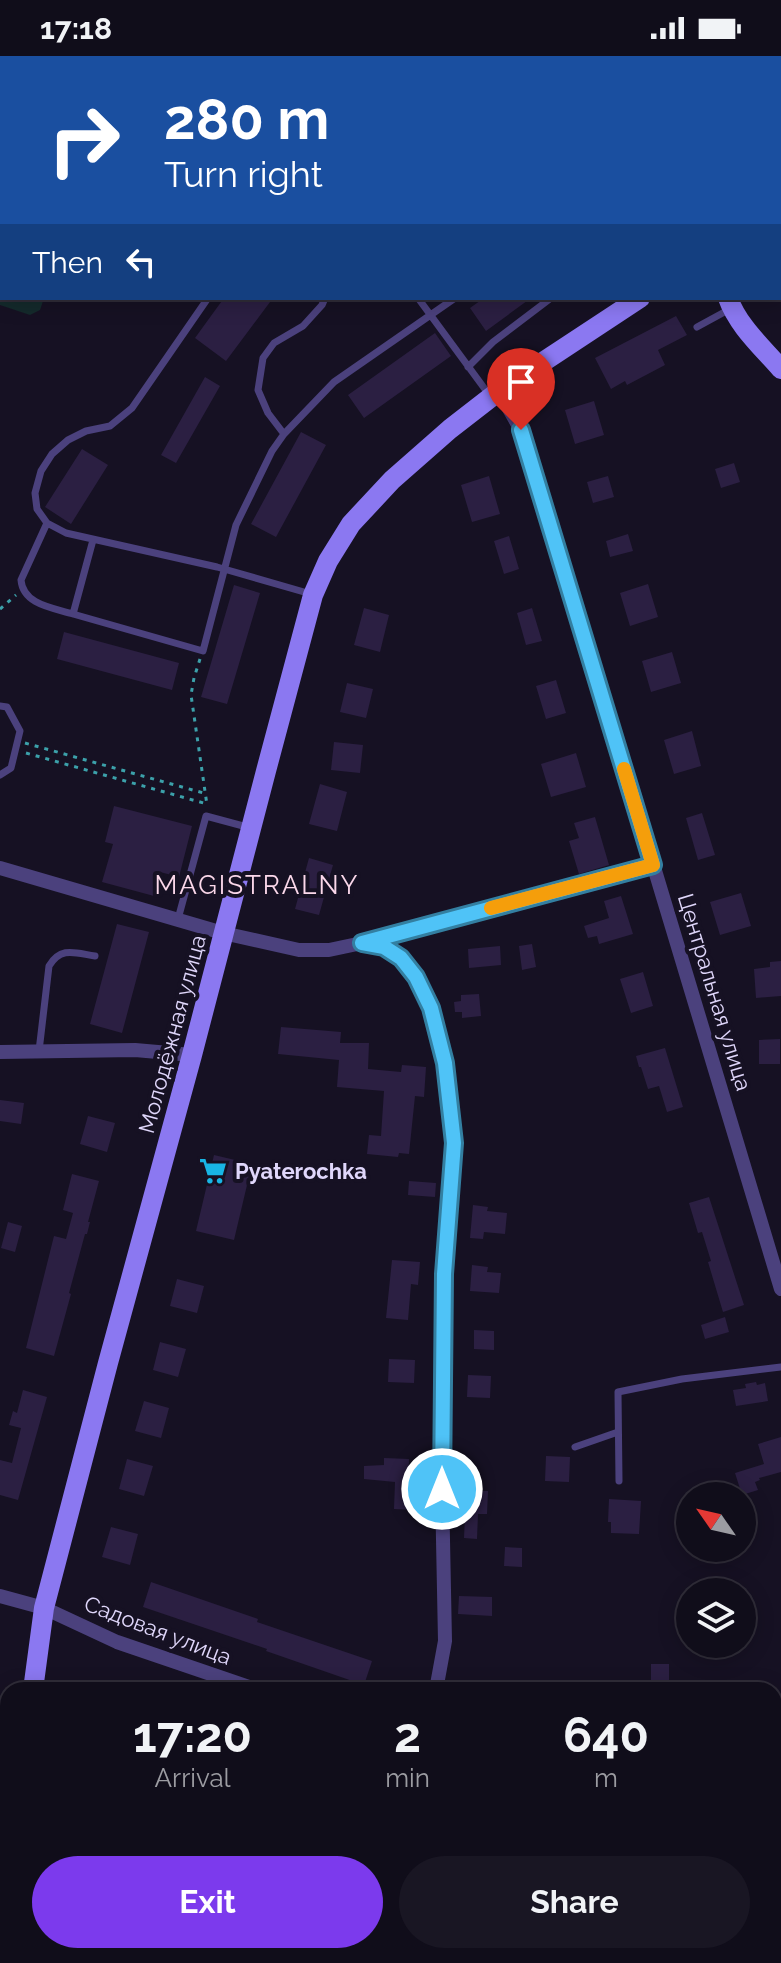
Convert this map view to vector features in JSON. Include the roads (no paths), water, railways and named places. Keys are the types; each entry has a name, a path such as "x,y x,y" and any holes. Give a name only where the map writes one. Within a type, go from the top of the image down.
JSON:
{"street":[{"name":"Молодёжная улица","path":"34,1682 44,1608 313,595 328,561 351,524 392,480 495,394 637,300"},
{"path":"730,303 745,329 781,369"},
{"name":"Центральная улица","path":"495,394 521,430 535,472 781,1289"},
{"path":"0,868 223,933 299,950 329,950 362,943 384,947 401,958 416,977 431,1008 445,1063 454,1143 444,1274 442,1489 445,1641 437,1682"},
{"path":"0,1052 135,1050 192,1055"},
{"name":"Садовая улица","path":"0,1596 44,1608 117,1642 234,1682"}],"lane":[{"path":"207,300 132,408 110,426 86,431 68,440 52,454 41,471 35,493 37,509 47,523 66,533 225,569 313,595"},
{"path":"284,434 268,413 258,390 263,358 274,343 303,326 324,300"},
{"path":"419,300 468,367 495,394"},
{"path":"47,523 21,580 22,590 32,601 203,651 236,525 272,451 284,434 334,382 452,300"},
{"path":"468,367 493,342 548,300"},
{"path":"697,327 730,303"},
{"path":"73,614 93,540"},
{"path":"0,706 7,707 20,731 11,768 0,775"},
{"path":"178,919 206,816 250,828"},
{"path":"362,943 653,865"},
{"path":"39,1051 49,966 61,953 95,956"},
{"path":"619,1481 618,1392 682,1379 781,1367"},
{"path":"575,1447 618,1432"}],"place":[{"name":"Pyaterochka","path":"213,1171"}],"district":[{"name":"MAGISTRALNY","path":"257,885"}]}
